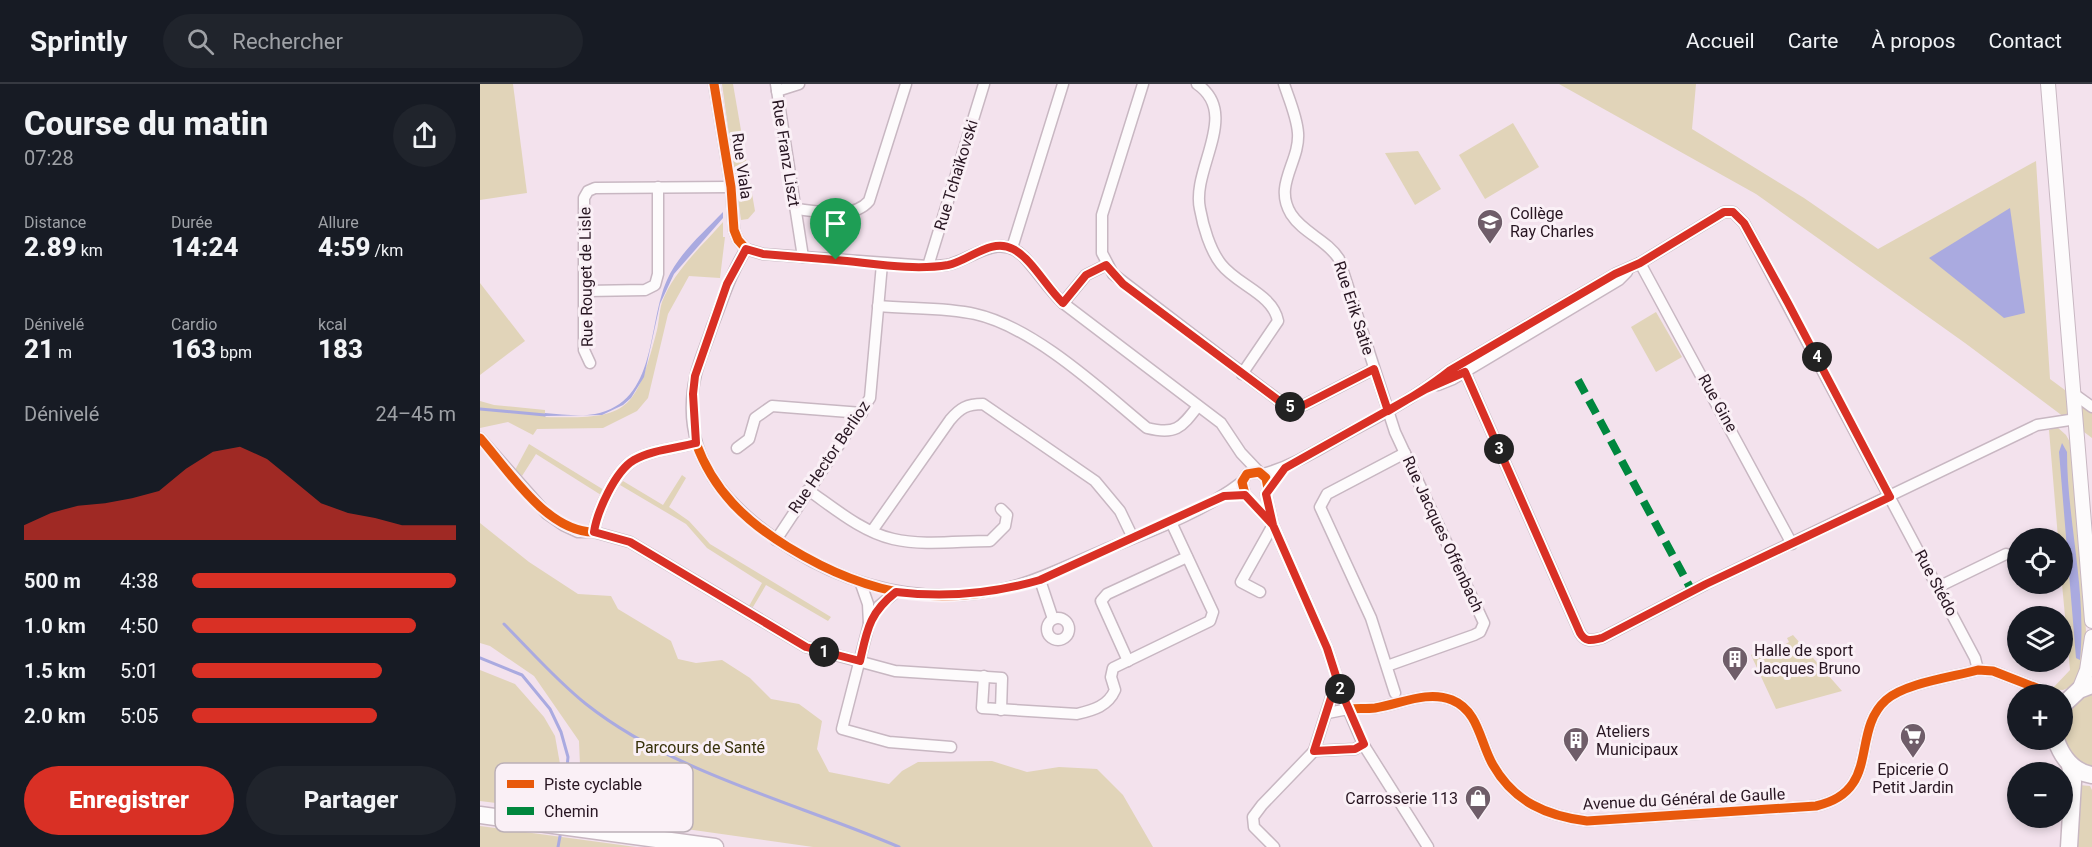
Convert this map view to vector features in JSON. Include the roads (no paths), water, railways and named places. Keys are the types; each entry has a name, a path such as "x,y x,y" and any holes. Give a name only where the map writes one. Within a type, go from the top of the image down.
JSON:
{"main road":[{"path":"2073,767 2090,776"},
{"path":"480,815 495,817"},
{"path":"2069,847 2070,828"},
{"path":"603,832 716,847"}],"street":[{"name":"Rue Viala","path":"714,84 730,187 734,230 738,240 746,249"},
{"path":"776,88 799,84"},
{"path":"795,209 852,212 864,206 868,201 906,84"},
{"name":"Rue Tchaïkovski","path":"928,266 984,84"},
{"path":"1012,248 1063,84"},
{"path":"1143,84 1101,215 1102,253 1106,265 1123,284 1278,402 1295,408 1374,369"},
{"path":"1197,84 1211,98 1216,117 1215,129 1198,186 1199,208 1215,254 1231,274 1272,305 1278,321 1242,374"},
{"name":"Rue Erik Satie","path":"1284,84 1298,136 1285,183 1287,205 1299,223 1332,249 1339,259 1388,411"},
{"path":"2048,84 2092,621"},
{"name":"Rue Franz Liszt","path":"776,88 802,257"},
{"path":"586,291 645,290 655,285 658,274 658,187"},
{"name":"Rue Rouget de Lisle","path":"590,363 584,350 586,291 584,198 588,191 595,188 730,187"},
{"name":"Rue Stédo","path":"1636,265 1724,212 1733,212 1744,223 1976,658 1978,670"},
{"path":"1428,847 1364,744 1348,709 1327,648 1273,525 1267,491 1268,481 1262,473 1241,453 1221,423 1063,303 1048,290 1023,256 1012,248 996,245 949,265 928,266 763,254 746,249 727,284 695,376 693,394 696,443 715,484 732,504 776,540 815,563 861,584 896,592 940,595 985,593 1040,580 1224,496 1251,472 1262,473 1285,468 1426,389 1465,372 1619,280 1636,265"},
{"name":"Rue Hector Berlioz","path":"776,540 870,398 882,264"},
{"path":"1063,303 1086,275 1106,265"},
{"path":"1426,389 1449,371 1615,274 1636,265"},
{"name":"Rue Gine","path":"1636,265 1792,543"},
{"path":"878,306 975,314 1004,323 1029,337 1147,428 1162,431 1175,430 1198,406"},
{"path":"1465,372 1580,633 1584,639 1590,641 1602,638 2037,425 2076,419"},
{"path":"2074,393 2092,407"},
{"path":"872,531 959,409 971,404 983,404 1095,481 1120,511 1133,538"},
{"path":"737,448 749,439 755,418 772,406 862,413"},
{"name":"Rue Jacques Offenbach","path":"1387,666 1474,635 1480,632 1484,623 1405,453 1388,411"},
{"path":"480,438 547,514 578,532 594,532 630,542 806,647 895,671 1002,678 1001,710"},
{"path":"594,532 597,516 607,495 632,461 696,443"},
{"path":"1241,453 1247,496 1273,525"},
{"path":"1395,693 1371,618 1320,507 1328,494 1405,453"},
{"path":"1224,496 1247,496 1258,499 1285,468"},
{"path":"808,490 872,531 891,539 918,542 990,541 1005,526 1006,515 1001,509"},
{"path":"984,676 982,708 1077,714 1089,711 1110,700 1115,690 1111,678 1113,668 1210,621 1213,618 1213,612 1171,522"},
{"path":"1260,592 1242,582 1273,525"},
{"path":"1938,587 2006,554"},
{"path":"1128,661 1101,601 1107,594 1187,557"},
{"path":"1040,580 1053,619"},
{"path":"861,584 868,604 869,624"},
{"path":"896,592 879,606 869,624 842,729 889,742 951,747"},
{"path":"2073,695 2087,670 2092,637"},
{"name":"Avenue du Général de Gaulle","path":"1328,713 1348,709 1374,708 1428,696 1453,700 1465,708 1474,719 1492,765 1510,789 1532,807 1561,818 1598,820 1816,806 1832,803 1845,794 1855,781 1874,719 1884,702 1902,690 1978,670 1993,671 2018,684"},
{"path":"1275,847 1254,827 1253,817 1314,751 1337,679"},
{"path":"1314,751 1355,749 1364,744"}],"water":[{"path":"2010,208 2025,313 2004,318 1929,258"},
{"path":"723,212 723,218 674,274 660,304 644,377 631,398 623,405 602,415 545,416 545,413 595,414 615,407 630,394 640,378 647,359 661,298 672,270 685,252"},
{"path":"2062,443 2067,452 2073,528 2065,528 2059,452"},
{"path":"2073,530 2081,608 2080,660 2076,658 2072,606"}],"waterway":[{"path":"480,409 545,415"},
{"path":"504,624 586,704 620,728 686,763"},
{"path":"480,658 522,675 550,709 561,732 567,763"},
{"path":"693,767 899,847"},
{"path":"558,847 561,832"}],"place":[{"name":"Collège Ray Charles","path":"1490,245"},
{"name":"Halle de sport Jacques Bruno","path":"1735,682"},
{"name":"Epicerie O Petit Jardin","path":"1913,759"},
{"name":"Ateliers Municipaux","path":"1576,763"},
{"name":"Carrosserie 113","path":"1478,821"}],"park label":[{"name":"Parcours de Santé","path":"700,747"}]}
